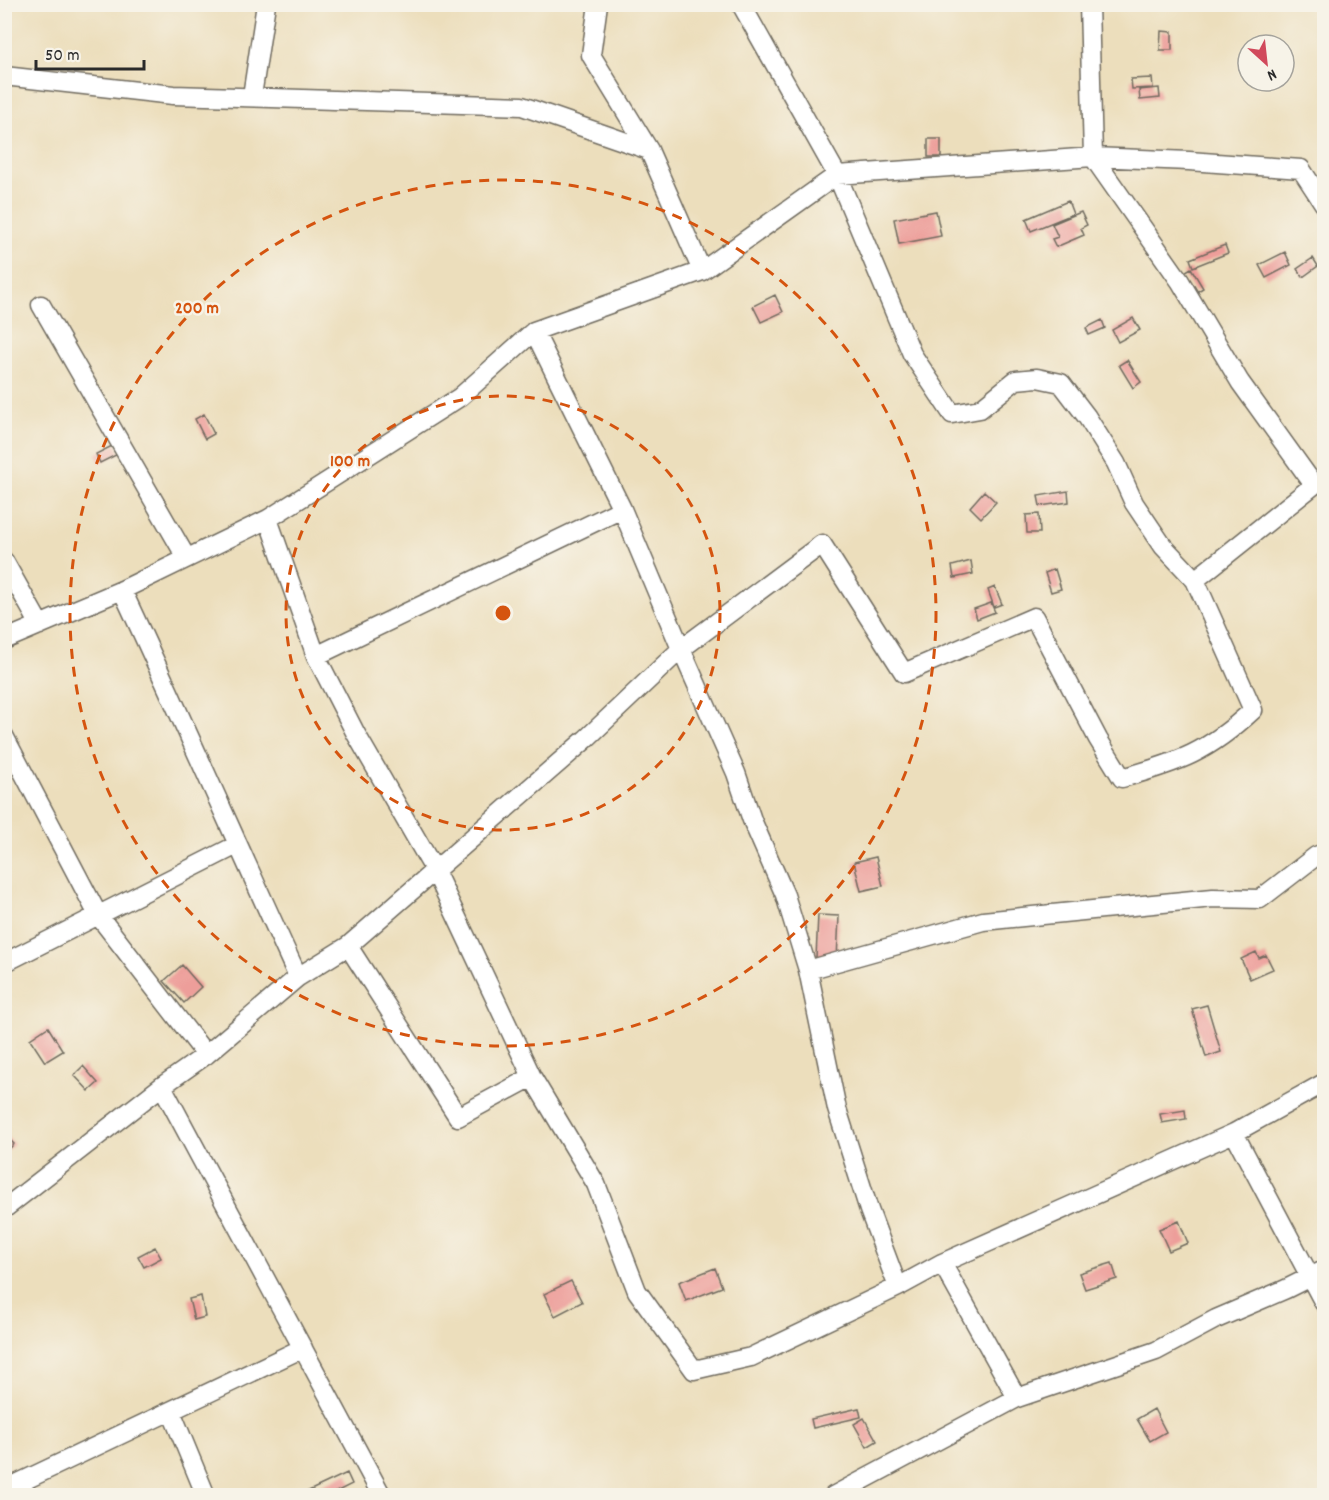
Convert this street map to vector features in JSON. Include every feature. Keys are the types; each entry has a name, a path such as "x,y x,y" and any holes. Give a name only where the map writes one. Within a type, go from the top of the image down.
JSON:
{"street":[{"path":"252,96 266,4"},
{"path":"598,4 591,54 649,150 702,271"},
{"path":"4,1209 162,1086 206,1055 298,977 348,946 586,739 681,649 822,544 904,673 1034,617 1098,739 1122,778 1174,764 1202,750 1230,732 1253,711 1195,580 1163,546 1134,503 1116,463 1087,417 1061,383 1037,378 1016,380 980,410 952,414 912,354 837,175 741,4"},
{"path":"1089,4 1093,157 1180,281 1240,382 1319,482 1195,580"},
{"path":"4,76 173,95 522,106 649,150"},
{"path":"4,640 122,590 268,519 460,397 534,332 702,271 837,175 1093,157 1189,161 1301,169 1324,204"},
{"path":"41,305 186,557"},
{"path":"534,332 622,509 736,773 752,820 785,895 808,970 837,1109 869,1210 898,1287"},
{"path":"316,656 622,509"},
{"path":"268,519 316,656 356,735 435,870 532,1077 596,1184 637,1291 693,1370 751,1357 898,1287 942,1263 1234,1133 1324,1083"},
{"path":"4,561 40,625"},
{"path":"122,590 193,741 237,845 298,977"},
{"path":"4,736 98,915 206,1055"},
{"path":"4,963 237,845"},
{"path":"808,970 983,921 1214,898 1260,899 1316,856 1324,853"},
{"path":"348,946 458,1117 532,1077"},
{"path":"162,1086 382,1496"},
{"path":"1234,1133 1318,1273 1324,1303"},
{"path":"942,1263 1017,1398"},
{"path":"833,1496 1017,1398 1156,1351 1216,1319 1318,1273"},
{"path":"4,1490 303,1348"},
{"path":"171,1411 206,1496"}],"building":[{"path":"1161,31 1172,32 1172,50 1160,50"},
{"path":"1152,78 1153,88 1132,89 1131,79"},
{"path":"1159,88 1160,98 1140,100 1139,90"},
{"path":"928,139 941,139 941,157 928,157"},
{"path":"1068,201 1073,214 1031,231 1026,219"},
{"path":"936,211 941,236 899,244 894,219"},
{"path":"1081,212 1087,225 1081,228 1084,235 1056,247 1052,239 1058,237 1052,224"},
{"path":"1225,245 1228,253 1193,267 1190,259"},
{"path":"1285,252 1291,265 1266,278 1259,265"},
{"path":"1313,258 1318,266 1303,277 1297,269"},
{"path":"1191,268 1203,288 1195,293 1183,273"},
{"path":"775,295 783,312 761,322 753,306"},
{"path":"1133,318 1140,330 1118,342 1112,330"},
{"path":"1102,320 1105,328 1089,335 1086,328"},
{"path":"1127,360 1141,382 1133,388 1119,365"},
{"path":"204,414 214,434 205,439 195,419"},
{"path":"116,444 120,453 100,463 96,454"},
{"path":"984,491 996,502 981,518 970,507"},
{"path":"1068,491 1069,502 1040,506 1038,496"},
{"path":"1039,514 1040,533 1027,533 1026,515"},
{"path":"971,561 973,574 954,578 952,566"},
{"path":"1055,569 1061,589 1051,592 1045,573"},
{"path":"995,587 1002,604 994,607 988,590"},
{"path":"991,603 995,612 977,619 974,609"},
{"path":"876,857 883,886 861,891 854,862"},
{"path":"818,915 839,916 837,959 816,958"},
{"path":"1256,952 1259,958 1266,955 1273,969 1250,979 1241,959"},
{"path":"182,965 201,987 184,1003 164,981"},
{"path":"1207,1005 1221,1052 1206,1057 1192,1009"},
{"path":"48,1027 63,1051 45,1062 30,1039"},
{"path":"83,1066 98,1083 89,1091 74,1075"},
{"path":"1185,1110 1186,1119 1162,1123 1160,1114"},
{"path":"4,1134 14,1144 4,1154"},
{"path":"1179,1221 1188,1243 1169,1251 1159,1229"},
{"path":"155,1247 161,1258 144,1267 138,1256"},
{"path":"1112,1263 1117,1279 1085,1289 1079,1273"},
{"path":"715,1268 722,1287 686,1301 679,1282"},
{"path":"571,1281 582,1302 555,1316 544,1294"},
{"path":"201,1296 205,1317 194,1320 189,1299"},
{"path":"859,1408 861,1417 813,1428 811,1419"},
{"path":"1154,1409 1166,1432 1150,1441 1137,1419"},
{"path":"864,1418 877,1441 867,1447 854,1424"},
{"path":"347,1473 352,1484 328,1496 298,1496"}]}
